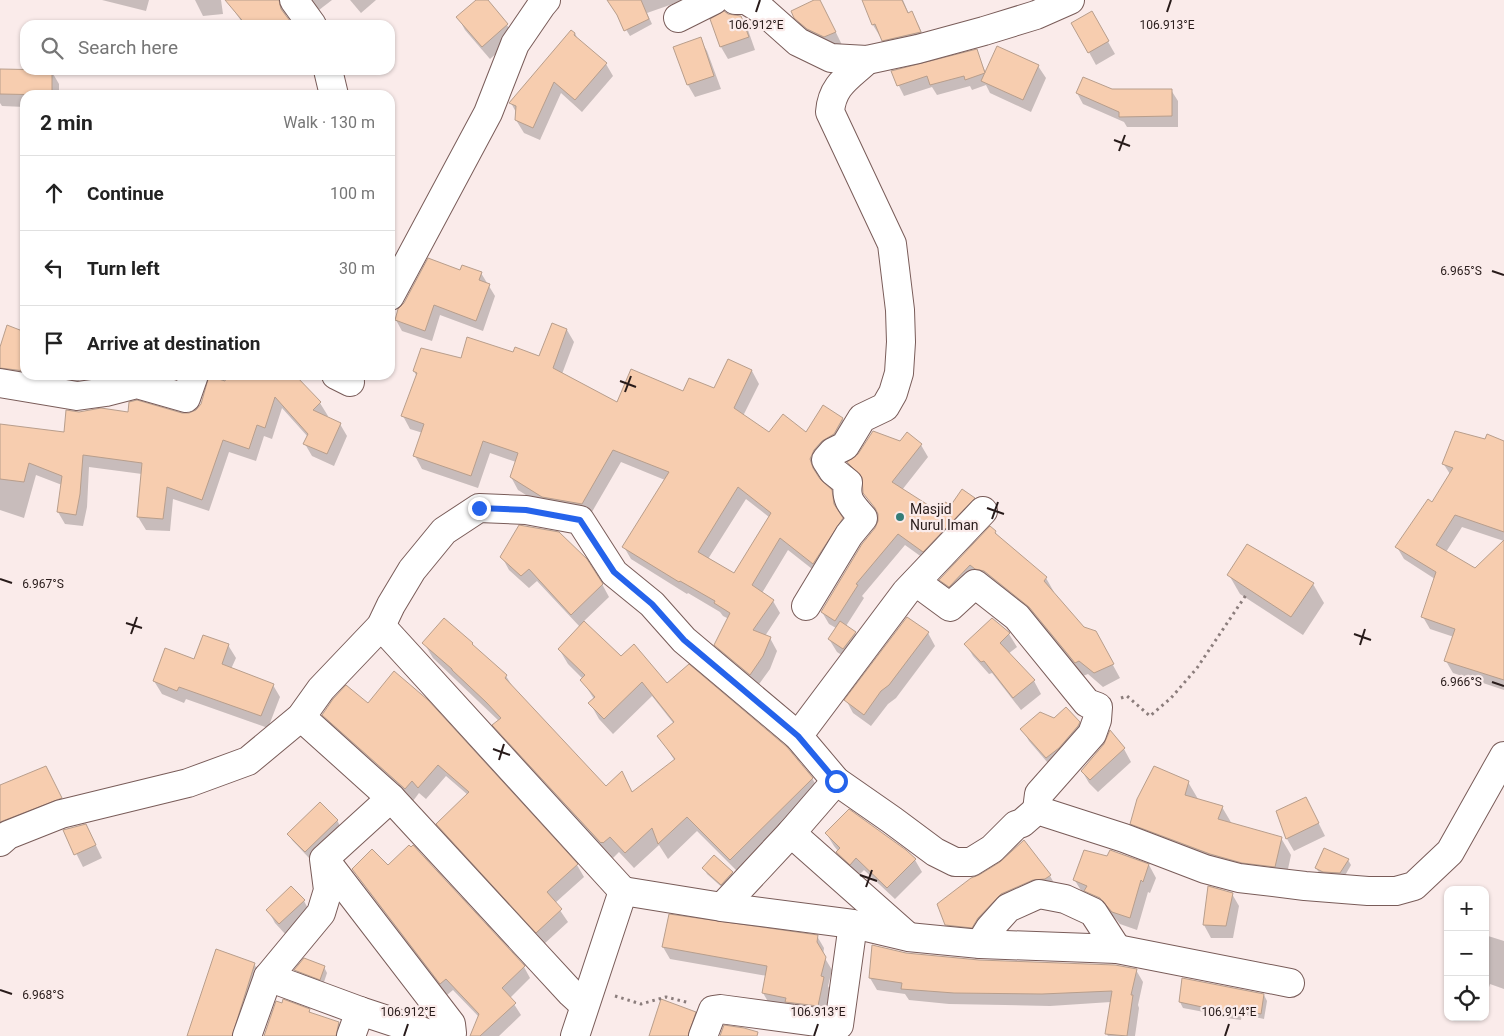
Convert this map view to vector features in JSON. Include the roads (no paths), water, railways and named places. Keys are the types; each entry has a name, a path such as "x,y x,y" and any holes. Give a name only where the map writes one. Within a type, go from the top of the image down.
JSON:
{"street":[{"path":"294,0 308,20"},
{"path":"395,287 488,113 515,44 546,0"},
{"path":"678,18 714,0"},
{"path":"735,0 746,0 762,10 798,42 831,58 867,60 918,50 984,31 1036,15 1070,0"},
{"path":"806,606 849,535 863,518 848,500 846,493 848,483 833,471 826,460 833,452 845,446 862,418 885,407 899,373 901,342 900,310 892,244 830,112 833,95 843,80 867,60"},
{"path":"329,75 333,90"},
{"path":"0,383 77,396 106,392 136,384 186,398 192,380"},
{"path":"0,842 8,835 61,814 188,783 248,761 301,718 321,689 381,626 412,570 444,531 479,508 526,510 580,520 614,572 652,604 684,640 798,736 836,781 935,852 955,862 971,862 987,852 1016,825 1022,823 1037,810 1039,794 1092,734 1098,720 1098,706 1087,703 1017,617 975,584 950,607 916,582"},
{"path":"798,736 916,582 983,511"},
{"path":"381,626 623,891 722,908 853,924 908,937 980,944 1117,949 1290,983"},
{"path":"301,718 391,798 584,1005"},
{"path":"1037,810 1124,838 1205,870 1239,878 1368,891 1396,891 1414,886 1450,852 1504,756"},
{"path":"722,908 836,781"},
{"path":"324,858 391,798"},
{"path":"791,833 908,937"},
{"path":"247,1036 268,977 321,913 328,890 324,858"},
{"path":"324,858 451,1024 451,1036"},
{"path":"574,1036 623,891"},
{"path":"980,944 990,928 1008,908 1039,894 1066,899 1093,912 1117,949"},
{"path":"703,1036 713,1010 720,1009 839,1025 853,924"},
{"path":"268,977 356,1024 436,1036"}],"place":[{"name":"Masjid Nurul Iman","path":"900,517"}]}
